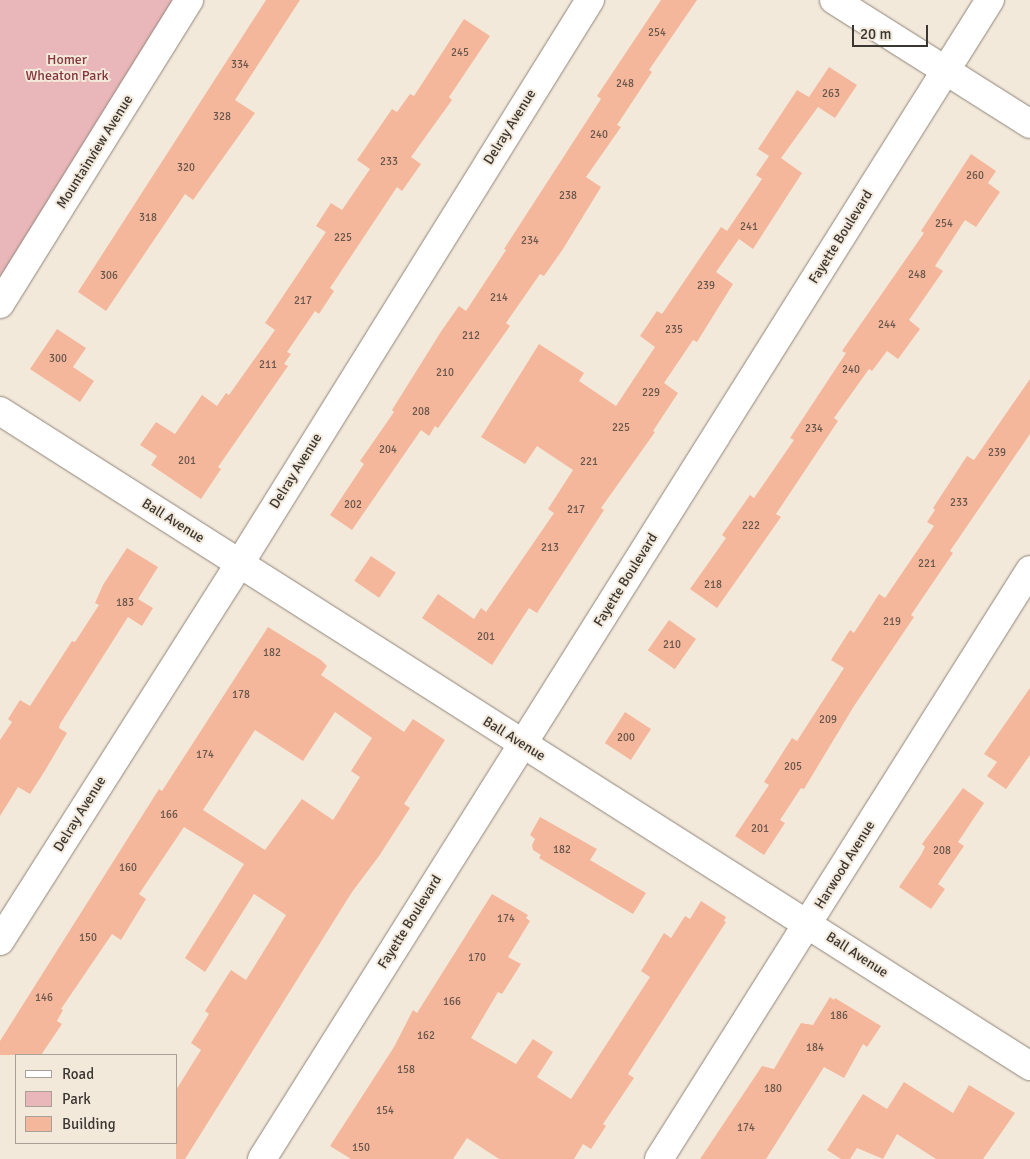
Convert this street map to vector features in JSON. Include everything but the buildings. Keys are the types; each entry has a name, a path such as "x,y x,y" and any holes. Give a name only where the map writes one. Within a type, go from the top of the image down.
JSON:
{"street":[{"name":"Mountainview Avenue","path":"0,304 189,0"},
{"name":"Delray Avenue","path":"0,941 240,563 590,0"},
{"path":"834,0 1030,124"},
{"name":"Fayette Boulevard","path":"262,1159 990,0"},
{"name":"Ball Avenue","path":"0,411 1030,1066"},
{"name":"Harwood Avenue","path":"659,1159 1030,570"}],"green space":[{"name":"Homer Wheaton Park","path":"0,0 189,0 0,304"}]}
